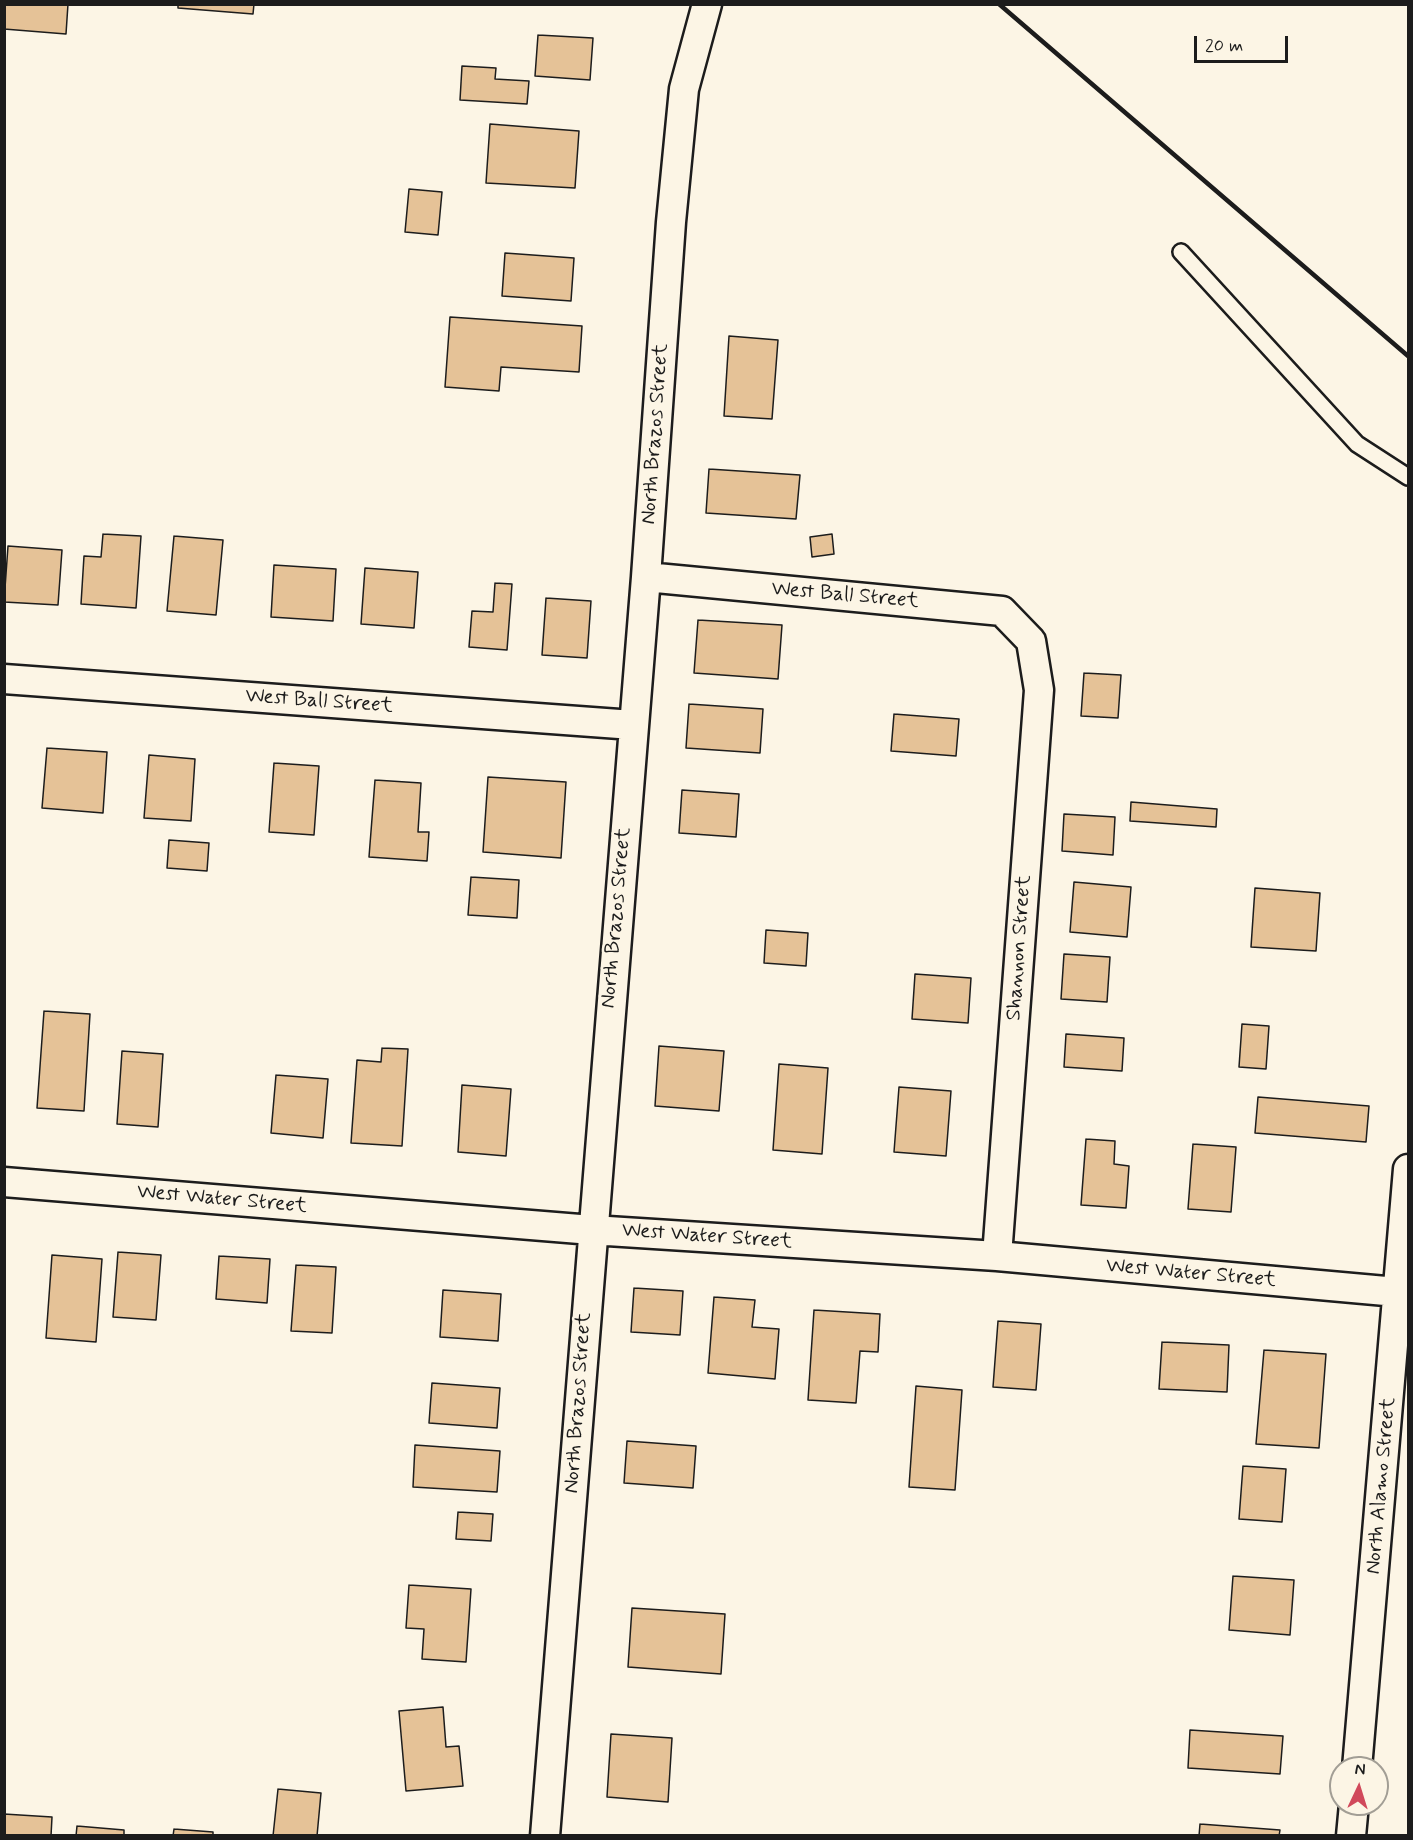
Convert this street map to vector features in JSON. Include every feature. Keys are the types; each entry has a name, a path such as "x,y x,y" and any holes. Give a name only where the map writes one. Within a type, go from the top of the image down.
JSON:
{"street":[{"name":"North Brazos Street","path":"545,1836 646,577 671,222 684,89 707,4"},
{"name":"West Ball Street","path":"646,577 1002,611 1031,641"},
{"name":"Shannon Street","path":"998,1256 1039,690 1031,641"},
{"name":"West Ball Street","path":"4,679 633,724"},
{"name":"North Alamo Street","path":"1358,1756 1404,1293 1408,1169"},
{"name":"West Water Street","path":"4,1182 592,1230 998,1256 1404,1293"},
{"path":"1351,1836 1353,1816"}],"lane":[{"path":"1181,252 1357,444 1408,477"}],"building":[{"path":"4,4 68,4 66,34 4,29"},
{"path":"178,4 254,4 253,14 178,8"},
{"path":"538,35 593,38 590,80 535,76"},
{"path":"462,66 496,68 495,79 529,81 527,104 460,100"},
{"path":"490,124 579,131 575,188 486,183"},
{"path":"409,189 442,192 438,235 405,232"},
{"path":"505,253 574,258 571,301 502,296"},
{"path":"450,317 582,326 579,372 501,367 499,391 445,387"},
{"path":"729,336 778,340 772,419 724,416"},
{"path":"709,469 800,475 796,519 706,513"},
{"path":"103,534 141,536 136,608 81,604 84,556 101,557"},
{"path":"832,534 834,554 812,557 810,537"},
{"path":"174,536 223,540 216,615 167,611"},
{"path":"8,546 62,550 58,605 4,602"},
{"path":"274,565 336,569 333,621 271,617"},
{"path":"365,568 418,572 414,628 361,624"},
{"path":"495,583 512,584 507,650 469,647 472,611 493,612"},
{"path":"546,598 591,601 587,658 542,655"},
{"path":"698,620 782,625 778,679 694,673"},
{"path":"1084,673 1121,675 1118,718 1081,716"},
{"path":"689,704 763,709 760,753 686,748"},
{"path":"894,714 959,719 956,756 891,751"},
{"path":"47,748 107,752 103,813 42,808"},
{"path":"149,755 195,759 191,821 144,818"},
{"path":"274,763 319,766 314,835 269,832"},
{"path":"488,777 566,782 561,858 483,852"},
{"path":"375,780 421,783 418,832 429,832 427,861 369,857"},
{"path":"682,790 739,794 736,837 679,833"},
{"path":"1131,802 1217,809 1216,827 1130,821"},
{"path":"1064,814 1115,817 1113,855 1062,851"},
{"path":"169,840 209,843 207,871 167,868"},
{"path":"471,877 519,880 517,918 468,915"},
{"path":"1074,882 1131,887 1127,937 1070,932"},
{"path":"1255,888 1320,893 1316,951 1251,947"},
{"path":"766,930 808,933 806,966 764,963"},
{"path":"1064,954 1110,957 1107,1002 1061,999"},
{"path":"915,974 971,978 968,1023 912,1019"},
{"path":"44,1011 90,1014 84,1111 37,1108"},
{"path":"1242,1024 1269,1026 1266,1069 1239,1067"},
{"path":"1066,1034 1124,1038 1122,1071 1064,1067"},
{"path":"659,1046 724,1051 719,1111 655,1106"},
{"path":"382,1048 408,1049 402,1146 351,1143 357,1060 381,1062"},
{"path":"122,1051 163,1054 158,1127 117,1124"},
{"path":"779,1064 828,1068 822,1154 773,1150"},
{"path":"276,1075 328,1079 323,1138 271,1133"},
{"path":"462,1085 511,1089 506,1156 458,1152"},
{"path":"899,1087 951,1091 946,1156 894,1152"},
{"path":"1258,1097 1369,1106 1366,1142 1255,1133"},
{"path":"1086,1139 1115,1141 1114,1164 1129,1166 1126,1208 1081,1205"},
{"path":"1193,1144 1236,1147 1231,1212 1188,1209"},
{"path":"118,1252 161,1255 156,1320 113,1317"},
{"path":"52,1255 102,1259 96,1342 46,1338"},
{"path":"219,1256 270,1259 267,1303 216,1299"},
{"path":"296,1265 336,1267 332,1333 291,1331"},
{"path":"634,1288 683,1291 680,1335 631,1332"},
{"path":"443,1290 501,1294 498,1341 440,1337"},
{"path":"714,1297 755,1300 752,1327 779,1329 775,1379 708,1373"},
{"path":"814,1310 880,1314 878,1352 860,1351 856,1403 808,1400"},
{"path":"998,1321 1041,1324 1036,1390 993,1387"},
{"path":"1162,1342 1229,1345 1227,1392 1159,1389"},
{"path":"1264,1350 1326,1354 1319,1448 1256,1444"},
{"path":"432,1383 500,1388 497,1428 429,1423"},
{"path":"916,1386 962,1390 955,1490 909,1487"},
{"path":"627,1441 696,1446 693,1488 624,1483"},
{"path":"415,1445 500,1451 497,1492 413,1487"},
{"path":"1243,1466 1286,1469 1282,1522 1239,1519"},
{"path":"458,1512 493,1514 491,1541 456,1539"},
{"path":"1233,1576 1294,1580 1290,1635 1229,1630"},
{"path":"409,1585 471,1589 466,1662 422,1659 424,1629 406,1628"},
{"path":"632,1608 725,1614 721,1674 628,1667"},
{"path":"443,1707 446,1747 459,1746 463,1786 406,1791 399,1711"},
{"path":"1190,1730 1283,1736 1280,1774 1188,1768"},
{"path":"611,1734 672,1738 668,1802 607,1797"},
{"path":"278,1789 321,1793 317,1836 273,1836"},
{"path":"4,1814 52,1817 51,1836 4,1836"},
{"path":"1200,1824 1280,1830 1279,1836 1199,1836"},
{"path":"77,1826 124,1830 124,1836 76,1836"},
{"path":"174,1829 213,1832 213,1836 173,1836"}],"railway":[{"path":"999,4 1408,356"}]}
